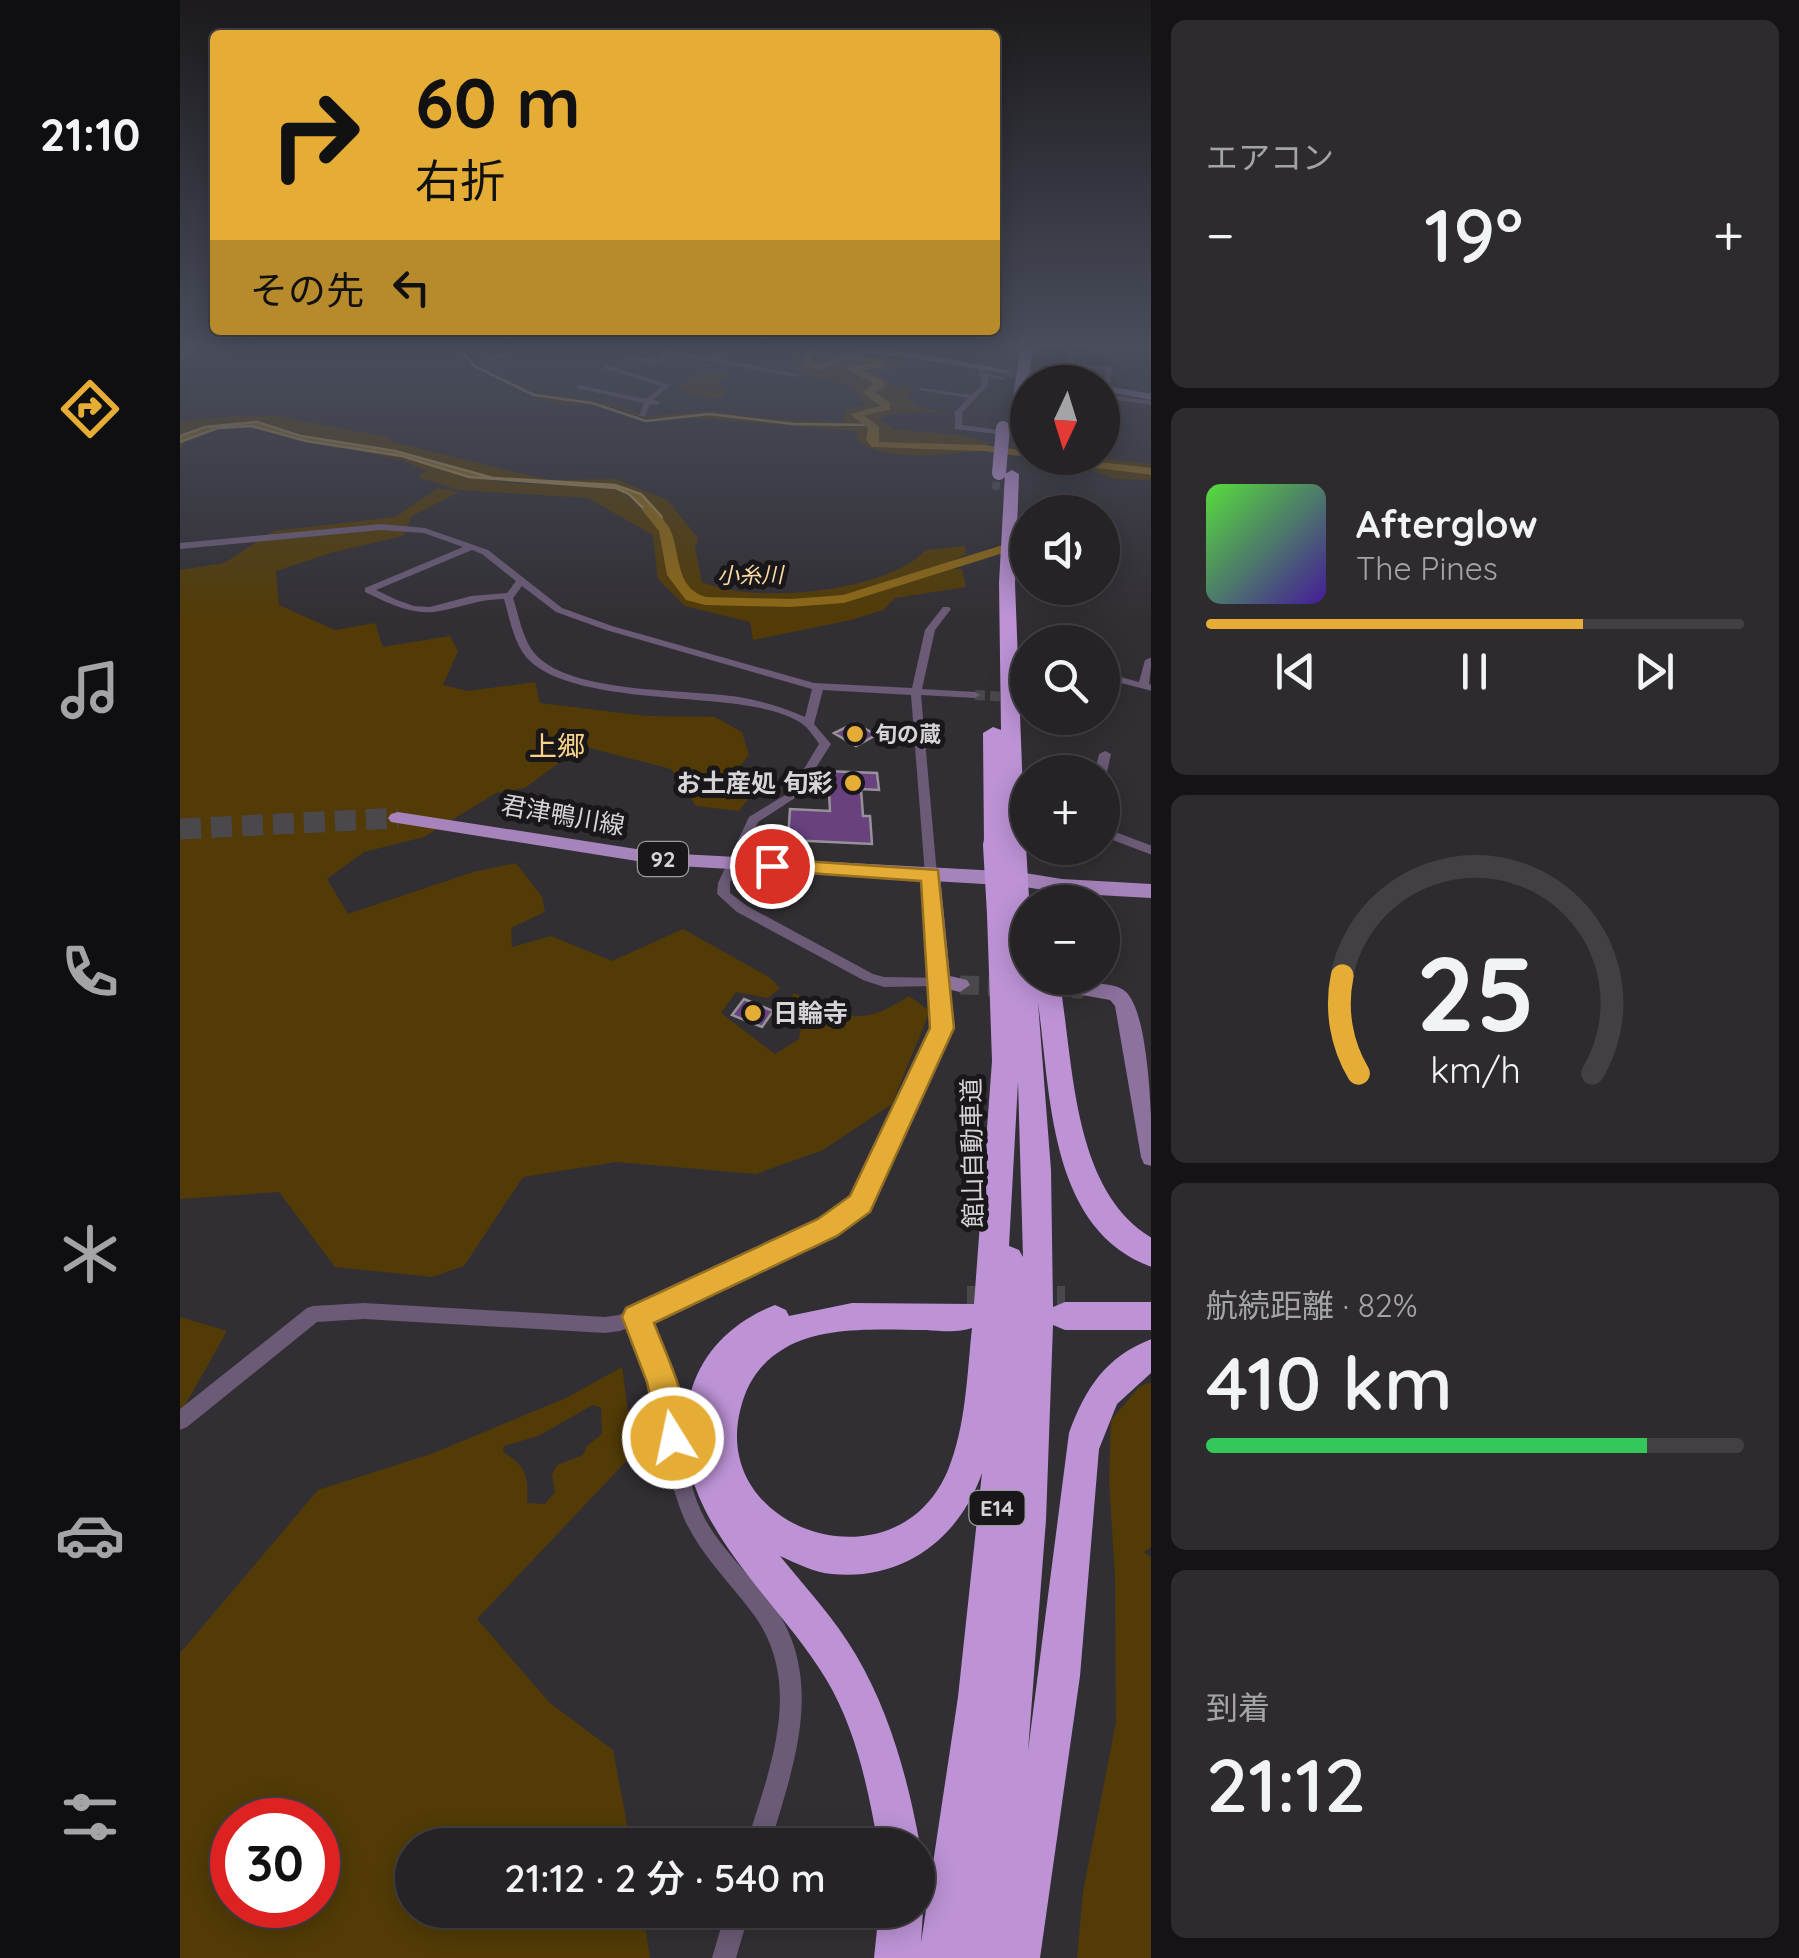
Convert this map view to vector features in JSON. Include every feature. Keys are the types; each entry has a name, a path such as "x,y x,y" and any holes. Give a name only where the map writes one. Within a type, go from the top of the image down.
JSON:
{"highway":[{"name":"館山自動車道","path":"1010,450 1001,582 1010,820"},
{"name":"館山自動車道","path":"1001,582 1011,755"},
{"name":"館山自動車道","path":"941,1958 984,1640 998,1492 1007,1364 1006,1055 1011,995"},
{"name":"館山自動車道","path":"982,1958 1014,1689 1028,1526 1035,1374 1036,1164 1023,995"},
{"path":"1049,995 1072,1150 1081,1182 1094,1206 1116,1230 1151,1253"},
{"path":"896,1828 887,1780 870,1726 830,1650 727,1515 710,1483 700,1420 706,1392 722,1362 743,1338 771,1322 806,1309 842,1304 966,1308 818,1322 783,1333 758,1348 733,1379 719,1420 720,1448 728,1479 748,1512 796,1549 830,1559 870,1559 898,1550 929,1530 954,1497 968,1459 985,1359 1006,1055"},
{"path":"1151,1302 1065,1309 1151,1316"},
{"path":"1017,1958 1060,1676 1082,1449 1092,1412 1109,1384 1130,1365 1151,1354"},
{"path":"897,1958 900,1928"}],"main road":[{"name":"君津鴨川線","path":"398,818 662,859 1019,879 1062,886 1151,891"},
{"name":"君津鴨川線","path":"1019,879 1045,875 1151,880"}],"street":[{"path":"180,546 382,528 425,531 472,546 498,560 558,610 584,620 818,687 976,695"},
{"path":"472,546 368,590 400,607 426,612 494,595 510,596"},
{"path":"510,596 521,582"},
{"path":"510,596 532,658 552,670 620,690 746,702 809,723 820,731 824,744 794,794 753,820 723,894 742,909 876,980 951,983"},
{"path":"180,1422 312,1314 364,1311 605,1325 636,1317 828,1228 860,1204 942,1028 951,983 931,875 916,693 930,630 946,609"},
{"path":"1120,679 1148,686 1150,660"},
{"path":"809,723 818,687"},
{"path":"1120,838 1151,850"},
{"path":"1117,995 1125,1003 1151,1151"},
{"path":"636,1317 662,1382 677,1465 699,1528 774,1626 790,1665 792,1699 786,1742 763,1828"},
{"path":"724,1958 733,1928"}],"shaded area":[{"path":"289,436 395,451 493,478 615,485 641,494 661,516 665,530 629,494 616,488 469,477 402,456"},
{"path":"312,436 384,436 392,442 548,480 616,479 667,500 698,538 695,548 702,582 725,589 786,593 852,585 882,576 926,550 965,546 966,554 943,566 962,569 966,587 895,598 883,610 851,620 753,640 750,622 685,606 658,579 653,535 588,498 459,490 418,477 426,471 402,460 351,449 353,444","holes":["384,448 493,478 615,485 641,494 661,528 621,489 500,482 382,452"]},
{"path":"858,436 963,436 988,443 984,450 901,455 857,440"},
{"path":"1120,460 1151,464 1151,480 1103,475 1120,475"},
{"path":"438,488 459,492 412,516 403,536 276,571 279,605 335,630 375,623 383,647 450,636 458,651 443,685 468,691 535,682 540,703 646,716 715,717 742,732 749,755 721,790 748,799 739,811 696,806 671,769 582,746 525,788 496,793 424,837 364,852 327,879 348,914 473,872 516,863 542,897 545,912 511,928 512,947 551,936 612,961 683,929 769,977 780,988 768,998 736,992 721,1013 775,1054 799,1039 803,1016 791,1000 793,993 851,1016 876,1013 909,996 930,1011 892,1104 823,1150 756,1174 616,1162 523,1177 464,1266 432,1277 335,1267 279,1192 180,1199 180,570 224,563 274,531 395,517"},
{"path":"180,1317 227,1331 180,1414"},
{"path":"622,1367 634,1453 477,1619 550,1703 613,1750 628,1828 395,1828 395,1928 646,1928 650,1958 180,1958 180,1653 318,1490 431,1454 566,1398","holes":["593,1405 601,1408 602,1434 587,1446 583,1455 557,1465 552,1475 555,1492 545,1504 527,1503 524,1473 503,1452 504,1446 538,1436"]},
{"path":"1151,1382 1151,1548 1144,1552 1151,1557 1151,1958 1077,1958 1083,1892 1116,1722 1115,1575 1109,1481 1111,1420 1139,1387"}],"building":[{"name":"旬の蔵","path":"855,723 876,735 856,746 834,733"},
{"path":"824,771 877,773 879,790 861,789 863,816 870,816 872,844 788,840 790,809 830,811 829,792 819,791 818,776 825,777"},
{"name":"日輪寺","path":"744,999 773,1011 762,1027 732,1015"}],"waterway":[{"path":"873,436 876,445 1010,452"},
{"path":"1120,468 1151,472"},
{"name":"小糸川","path":"648,510 665,530 674,575 691,597 705,601 790,603 844,599 1010,547"}],"tunnel":[{"path":"992,485 1018,490"},
{"path":"975,695 1010,697"},
{"path":"180,829 398,818"},
{"path":"960,985 1010,987"},
{"path":"967,1301 1065,1301"}],"place":[{"name":"旬の蔵","path":"855,734"},
{"name":"お土産処 旬彩","path":"853,783"},
{"name":"日輪寺","path":"753,1013"}],"district":[{"name":"上郷","path":"557,746"}],"route":[{"path":"673,1438 662,1382 636,1317 828,1228 860,1204 942,1028 931,875 772,866"}]}
